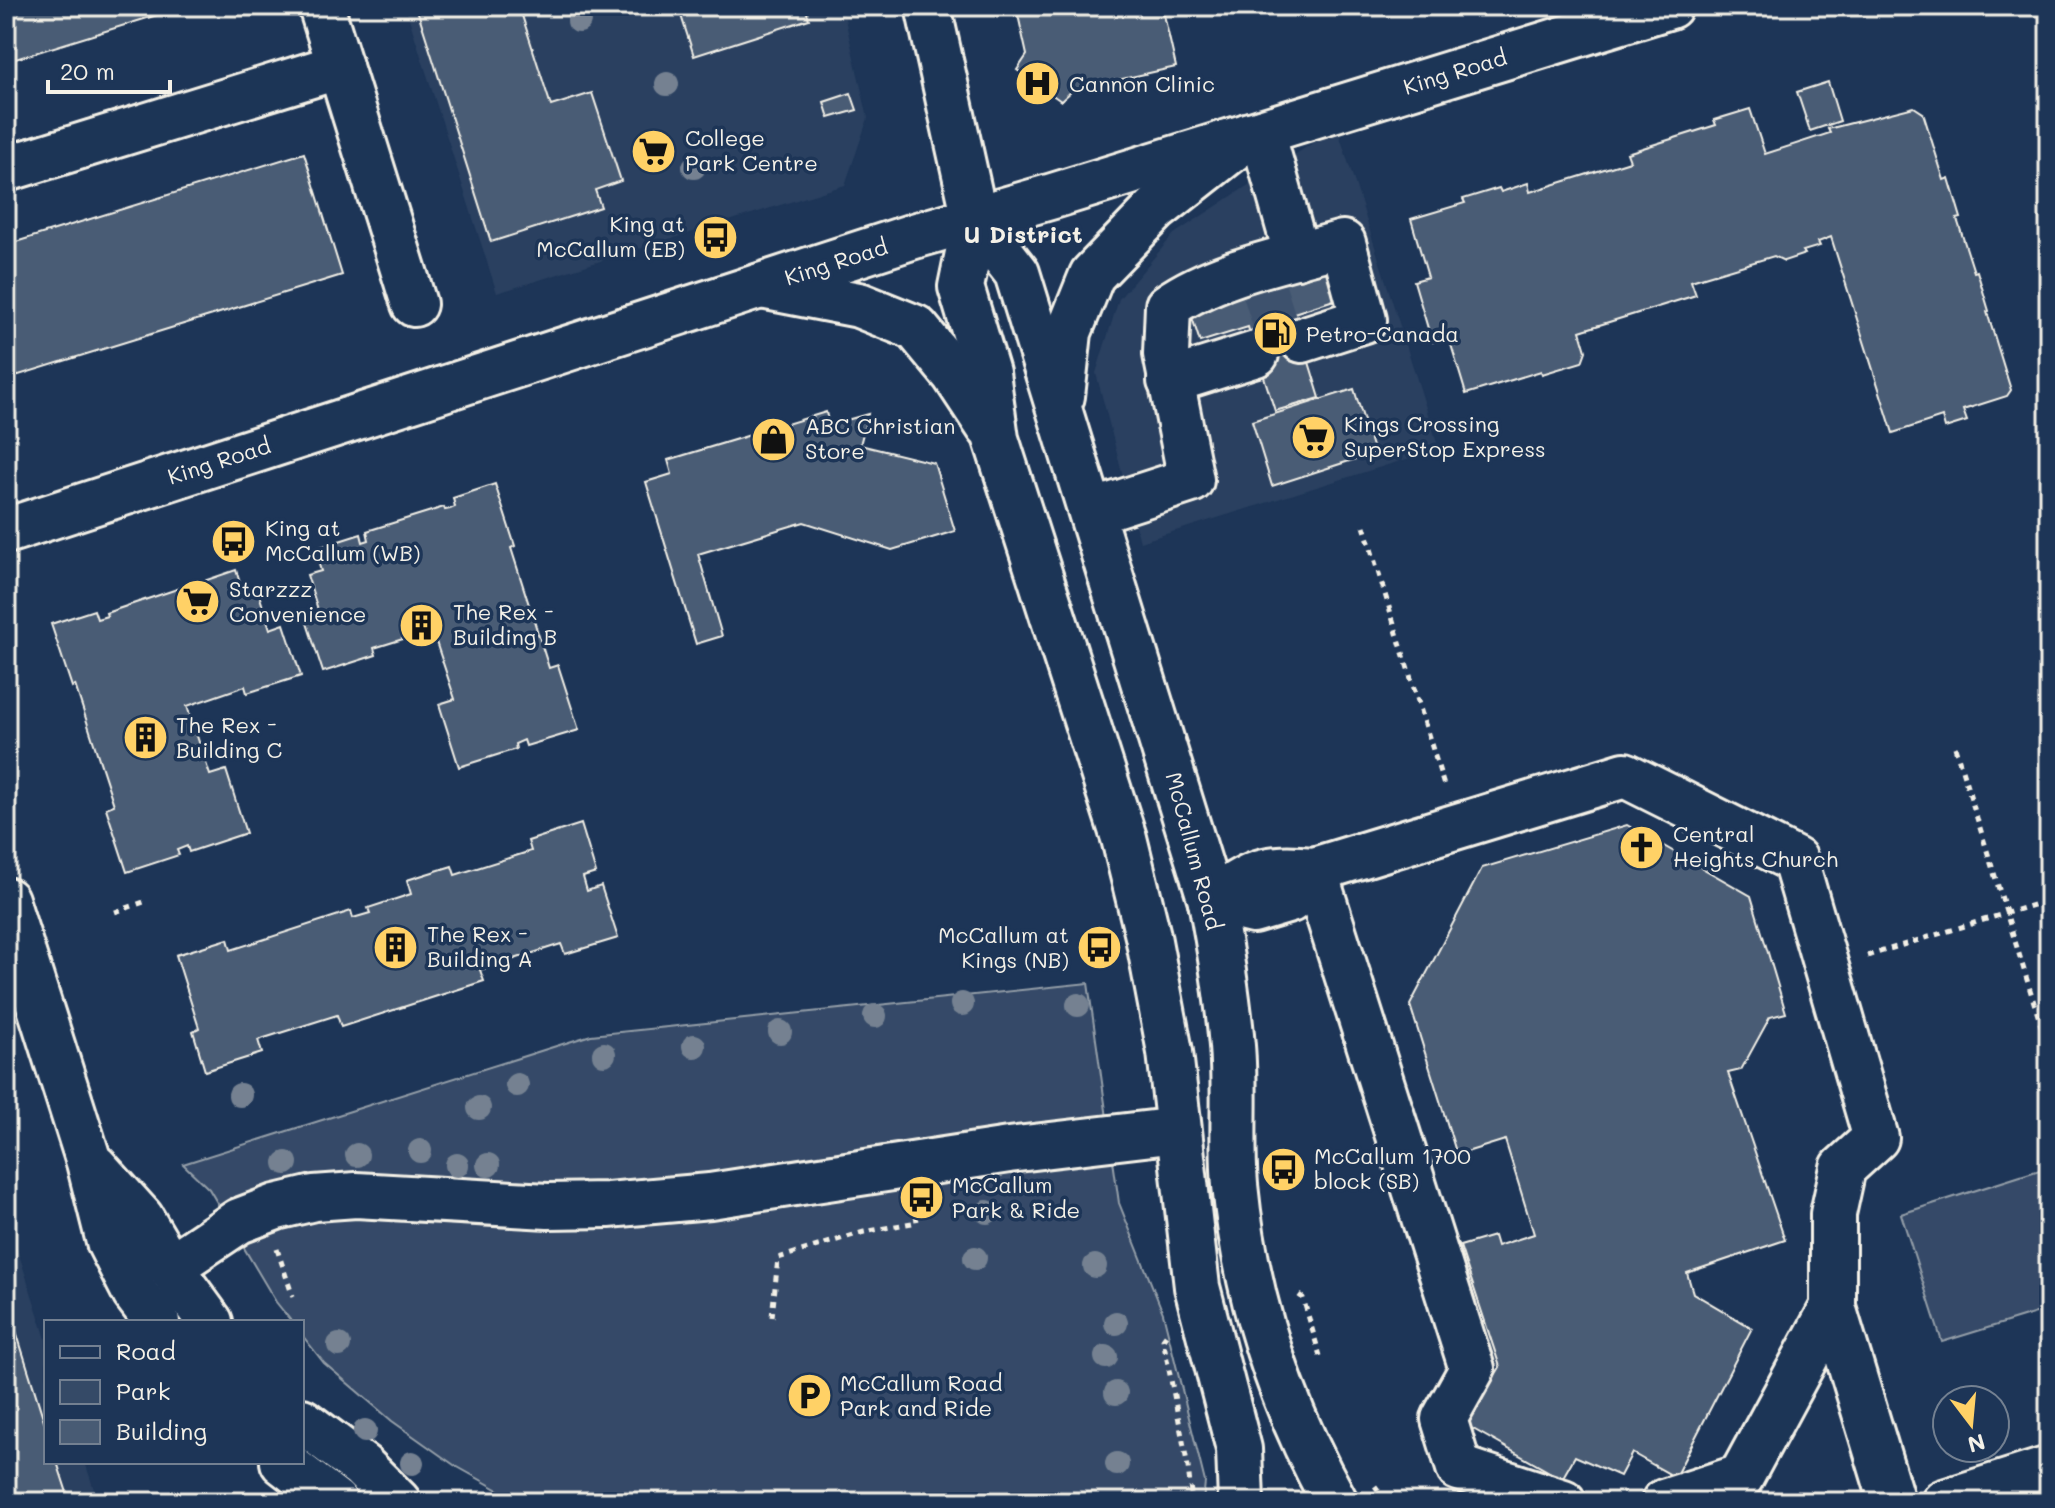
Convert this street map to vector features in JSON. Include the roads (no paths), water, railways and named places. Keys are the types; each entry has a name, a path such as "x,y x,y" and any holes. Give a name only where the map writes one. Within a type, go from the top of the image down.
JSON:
{"main road":[{"path":"321,6 414,304"},
{"name":"McCallum Road","path":"928,6 975,219 961,287 987,373 996,439 1124,838 1158,984 1170,1052 1197,1287 1239,1449 1241,1502"},
{"name":"King Road","path":"6,531 761,286 1670,6"},
{"path":"6,169 340,66"},
{"path":"1256,133 1273,270"},
{"path":"1060,410 1069,332 1092,275 1156,209 1256,133"},
{"name":"McCallum Road","path":"975,219 1017,273 1211,901 1224,970 1232,1047 1235,1184 1245,1258 1259,1323 1278,1383 1308,1453 1353,1491"},
{"path":"1092,512 1191,480 1166,354 1168,306 1188,292 1273,270 1343,243 1364,320 1302,340"},
{"path":"761,286 859,305 916,328 954,374 996,439"},
{"path":"1170,381 1256,354"},
{"path":"1211,901 1247,876 1278,866 1314,870 1625,775 1795,860 1876,1138 1843,1168 1833,1214 1833,1307 1892,1502"},
{"path":"1314,870 1472,1369 1444,1419 1459,1468 1563,1502"},
{"path":"6,900 89,1162 109,1242 135,1293 155,1320"},
{"path":"170,1267 239,1221 276,1207 314,1198 356,1195 548,1206 608,1205 710,1196 1009,1150 1178,1130"},
{"path":"89,1162 141,1218 170,1267 209,1320"},
{"path":"1664,1502 1741,1477 1833,1307"},
{"path":"304,1422 362,1466 398,1502"},
{"path":"286,1464 335,1502"},
{"path":"1944,1502 2049,1469"}],"tunnel":[{"path":"1263,286 1282,346"}],"place":[{"name":"Cannon Clinic","path":"1038,84"},
{"name":"College Park Centre","path":"654,151"},
{"name":"King at McCallum (EB)","path":"716,237"},
{"name":"Petro-Canada","path":"1275,334"},
{"name":"Kings Crossing SuperStop Express","path":"1313,437"},
{"name":"ABC Christian Store","path":"774,439"},
{"name":"King at McCallum (WB)","path":"234,541"},
{"name":"Starzzz Convenience","path":"198,602"},
{"name":"The Rex - Building B","path":"422,625"},
{"name":"The Rex - Building C","path":"145,738"},
{"name":"Central Heights Church","path":"1642,847"},
{"name":"The Rex - Building A","path":"396,947"},
{"name":"McCallum at Kings (NB)","path":"1100,948"},
{"name":"McCallum 1700 block (SB)","path":"1283,1169"},
{"name":"McCallum Park & Ride","path":"921,1198"},
{"name":"McCallum Road Park and Ride","path":"809,1396"}],"district":[{"name":"U District","path":"1023,235"}]}
